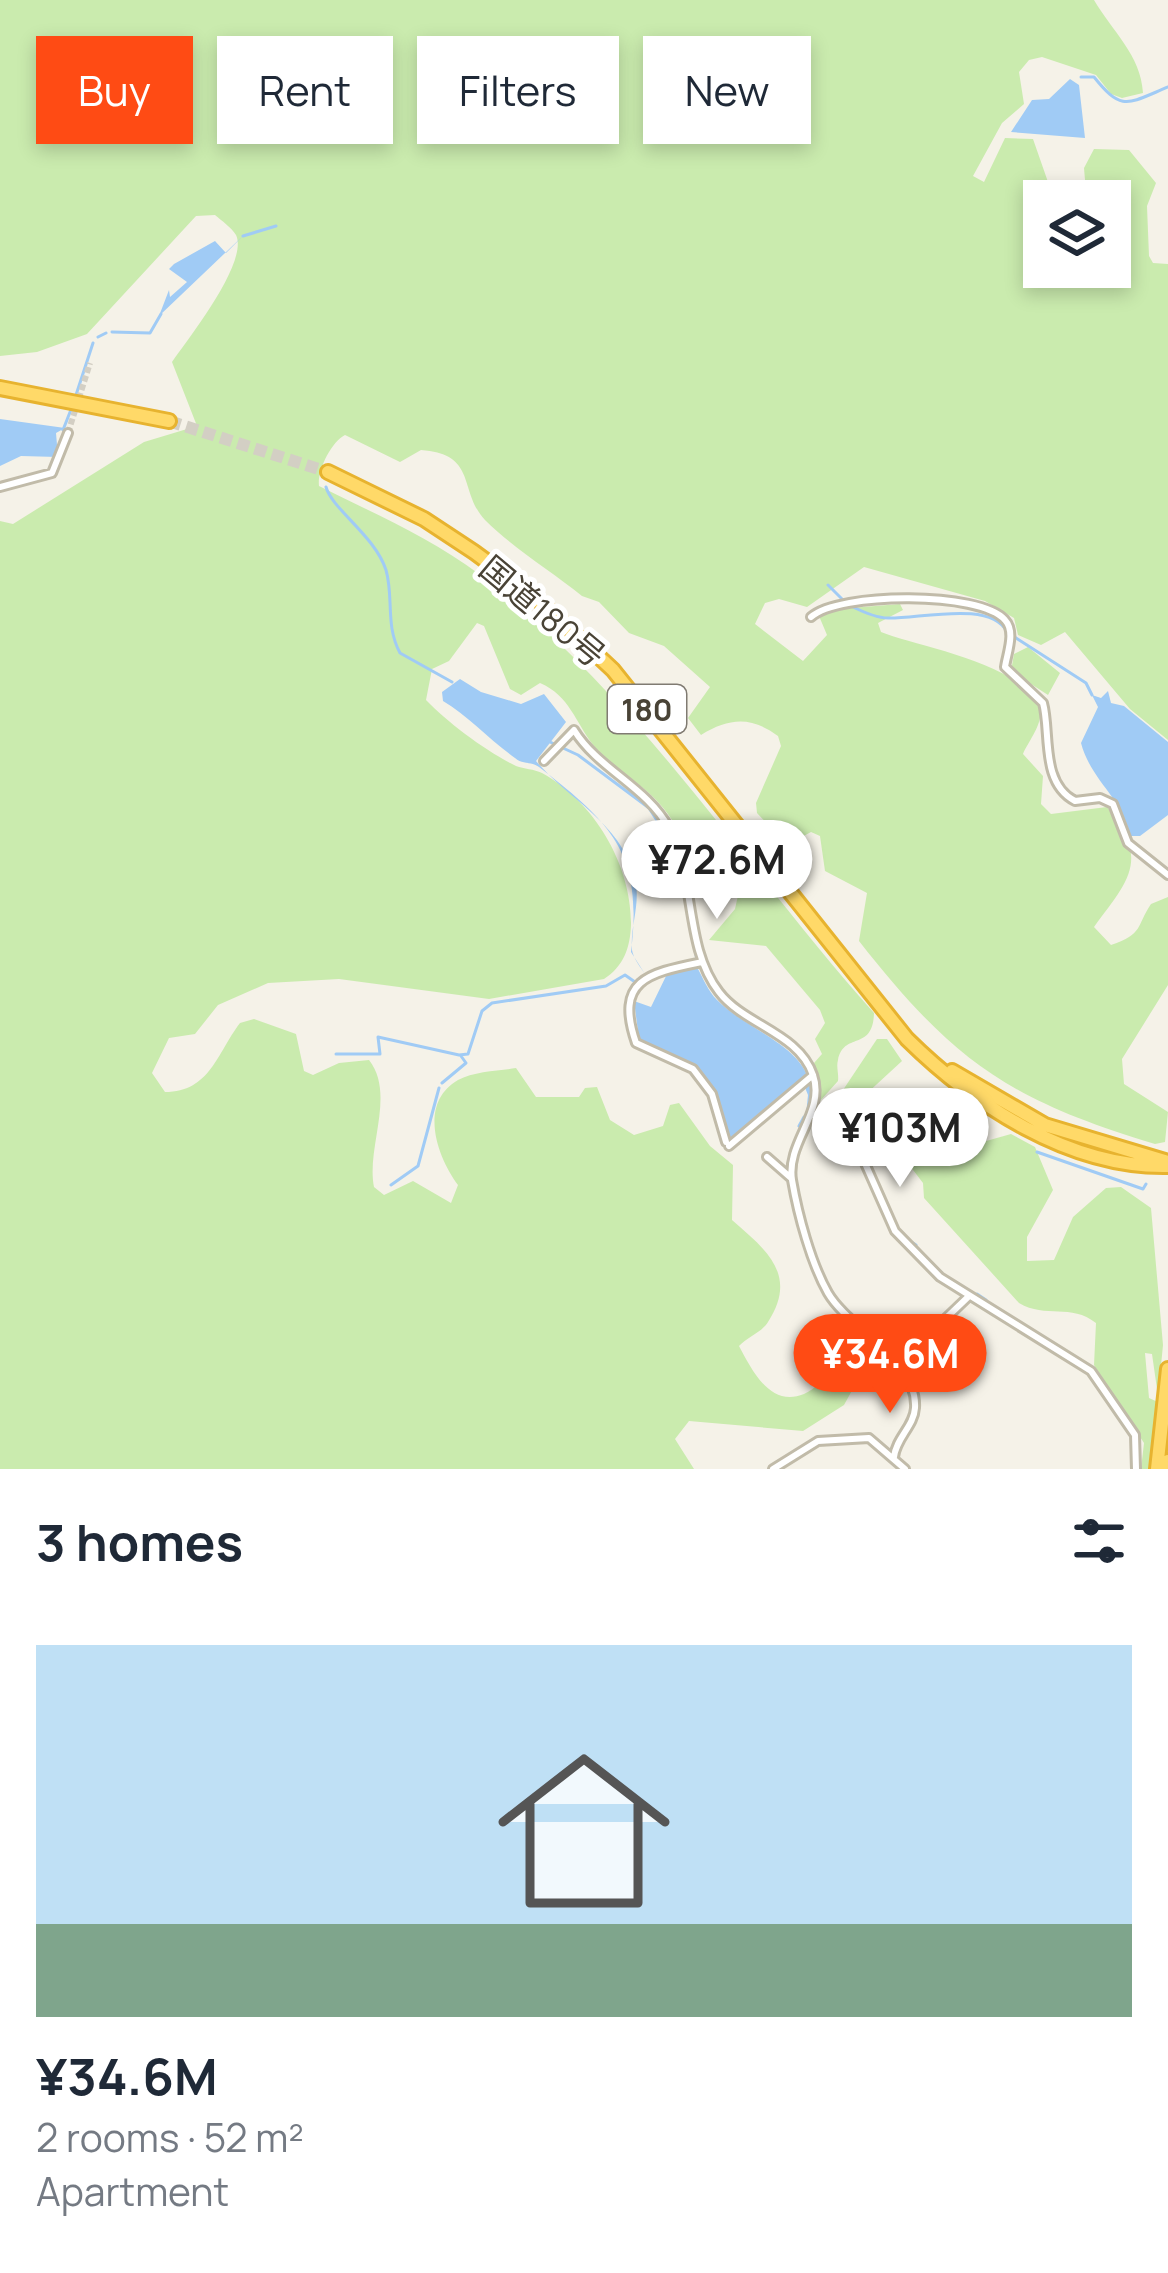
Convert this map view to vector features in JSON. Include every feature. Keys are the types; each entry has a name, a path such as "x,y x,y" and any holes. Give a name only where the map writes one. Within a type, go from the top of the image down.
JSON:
{"highway":[{"path":"0,388 169,421"},
{"name":"国道180号","path":"328,472 424,519 535,597 576,634 642,703 928,1060 994,1111 1093,1153 1168,1164"},
{"path":"1157,1469 1168,1369"}],"street":[{"path":"0,487 52,473 68,433"},
{"path":"811,617 826,607 901,597 980,608 1003,617 1010,631 1005,667 1042,704 1043,742 1060,790 1075,800 1100,798 1113,804 1127,843 1168,875"},
{"path":"544,760 574,730 660,814 680,853 702,962 725,1000 774,1032 808,1081 812,1114 799,1139 792,1179 828,1292 911,1389 915,1410 894,1457"},
{"path":"702,962 643,980 631,995 629,1012 636,1043 688,1065 708,1087 727,1144 808,1081"},
{"path":"812,1114 856,1143 898,1235 968,1297 1091,1371 1135,1435 1136,1469"},
{"path":"767,1157 792,1179"},
{"path":"896,1366 968,1297"},
{"path":"773,1469 798,1450 826,1439 872,1438 904,1469"}],"green space":[{"path":"0,0 1094,0 1131,55 1143,93 1122,98 1111,94 1096,75 1042,57 1029,60 1019,72 1024,104 1002,123 973,176 984,182 1005,138 1033,139 1047,180 1023,180 1023,288 1131,288 1131,180 1085,180 1084,168 1094,149 1129,150 1156,183 1147,206 1149,256 1153,263 1168,264 1168,740 1130,709 1065,632 1041,645 1018,635 1014,618 985,601 864,567 807,607 779,599 765,603 755,624 803,661 827,635 819,616 826,610 900,604 903,610 878,623 881,632 969,659 1015,680 1031,694 1040,715 1023,754 1043,776 1041,804 1051,814 1107,807 1128,842 1130,870 1125,883 1094,927 1111,945 1122,941 1138,929 1151,904 1168,897 1168,985 1122,1059 1124,1084 1168,1112 1165,1142 1155,1144 1060,1111 988,1071 955,1046 859,941 867,893 825,871 820,836 811,832 787,845 757,813 756,803 781,746 778,736 759,725 740,722 701,735 688,718 710,687 664,646 629,633 599,602 582,596 496,530 477,509 459,466 451,459 421,450 400,462 345,435 326,458 319,486 461,561 589,673 687,784 874,1013 872,1025 869,1033 841,1051 838,1081 820,1101 814,1063 822,1054 815,1039 825,1023 820,1010 766,946 709,940 735,909 739,891 730,883 711,890 703,884 666,812 594,746 558,695 540,683 521,695 510,689 484,626 477,623 449,661 432,669 426,700 493,753 561,785 594,818 617,859 630,903 630,933 621,962 604,979 489,999 339,979 268,983 218,1005 195,1034 169,1038 152,1073 165,1092 192,1085 211,1069 240,1023 254,1019 296,1034 304,1071 313,1075 339,1063 369,1060 380,1089 374,1187 384,1195 413,1181 451,1203 458,1185 438,1146 435,1117 445,1090 464,1077 516,1068 536,1097 579,1097 585,1088 597,1087 610,1120 634,1135 663,1126 670,1105 679,1103 710,1146 733,1165 732,1220 766,1252 779,1276 777,1305 768,1322 739,1346 750,1366 781,1396 804,1394 837,1373 855,1385 844,1405 803,1431 689,1421 675,1439 694,1469 0,1469 0,521 13,524 144,442 197,426 172,362 226,281 238,247 236,235 215,215 196,216 87,334 37,352 0,356"},
{"path":"1028,647 1060,673 1048,695 1011,671 1014,654"},
{"path":"877,1039 887,1039 902,1061 851,1108 840,1107 837,1099"},
{"path":"949,1129 972,1145 1011,1134 1035,1147 1053,1190 1027,1237 1027,1261 1054,1260 1073,1217 1106,1188 1121,1187 1151,1208 1163,1345 1158,1396 1152,1354 1145,1353 1149,1398 1160,1403 1152,1469 1141,1469 1144,1443 1094,1365 1096,1323 1077,1314 1019,1303 924,1198 923,1183 907,1162 930,1136"}],"water":[{"path":"1070,79 1079,85 1085,138 1011,132 1032,100 1049,99"},
{"path":"215,241 226,253 159,316 169,290 170,297 187,282 169,269 174,264"},
{"path":"0,419 65,428 56,433 58,457 21,456 0,466"},
{"path":"460,679 481,692 521,704 544,694 566,722 536,761 550,776 518,760 443,701 442,692"},
{"path":"1108,691 1111,703 1124,706 1168,742 1168,815 1140,836 1130,836 1121,811 1081,743 1098,707 1092,695 1101,698"},
{"path":"600,820 634,875 633,931 627,866"},
{"path":"697,967 717,1000 798,1060 811,1093 806,1115 808,1095 802,1080 730,1140 713,1088 694,1065 639,1039 634,1001 651,1007 668,972"}],"waterway":[{"path":"1081,77 1094,77 1112,96 1126,101 1168,87"},
{"path":"243,236 276,226"},
{"path":"112,332 150,333 161,314"},
{"path":"98,337 106,333"},
{"path":"75,398 93,343"},
{"path":"63,430 72,407"},
{"path":"326,487 381,558 400,653 452,682"},
{"path":"828,585 844,601"},
{"path":"851,606 888,618 953,613 986,616 1007,632"},
{"path":"1013,636 1086,683 1092,695"},
{"path":"550,742 578,755 649,808 669,839 684,890"},
{"path":"694,940 697,961"},
{"path":"459,1055 468,1054 482,1011 492,1003 606,986 625,975 635,982"},
{"path":"336,1054 380,1054 378,1037 459,1055"},
{"path":"442,1083 466,1063 461,1056"},
{"path":"391,1185 418,1166 439,1088"},
{"path":"799,1126 804,1117"},
{"path":"1037,1152 1143,1189 1146,1184"},
{"path":"869,1156 871,1162"},
{"path":"977,1294 986,1300"}],"tunnel":[{"path":"68,433 90,363"},
{"path":"169,421 328,472"}]}
